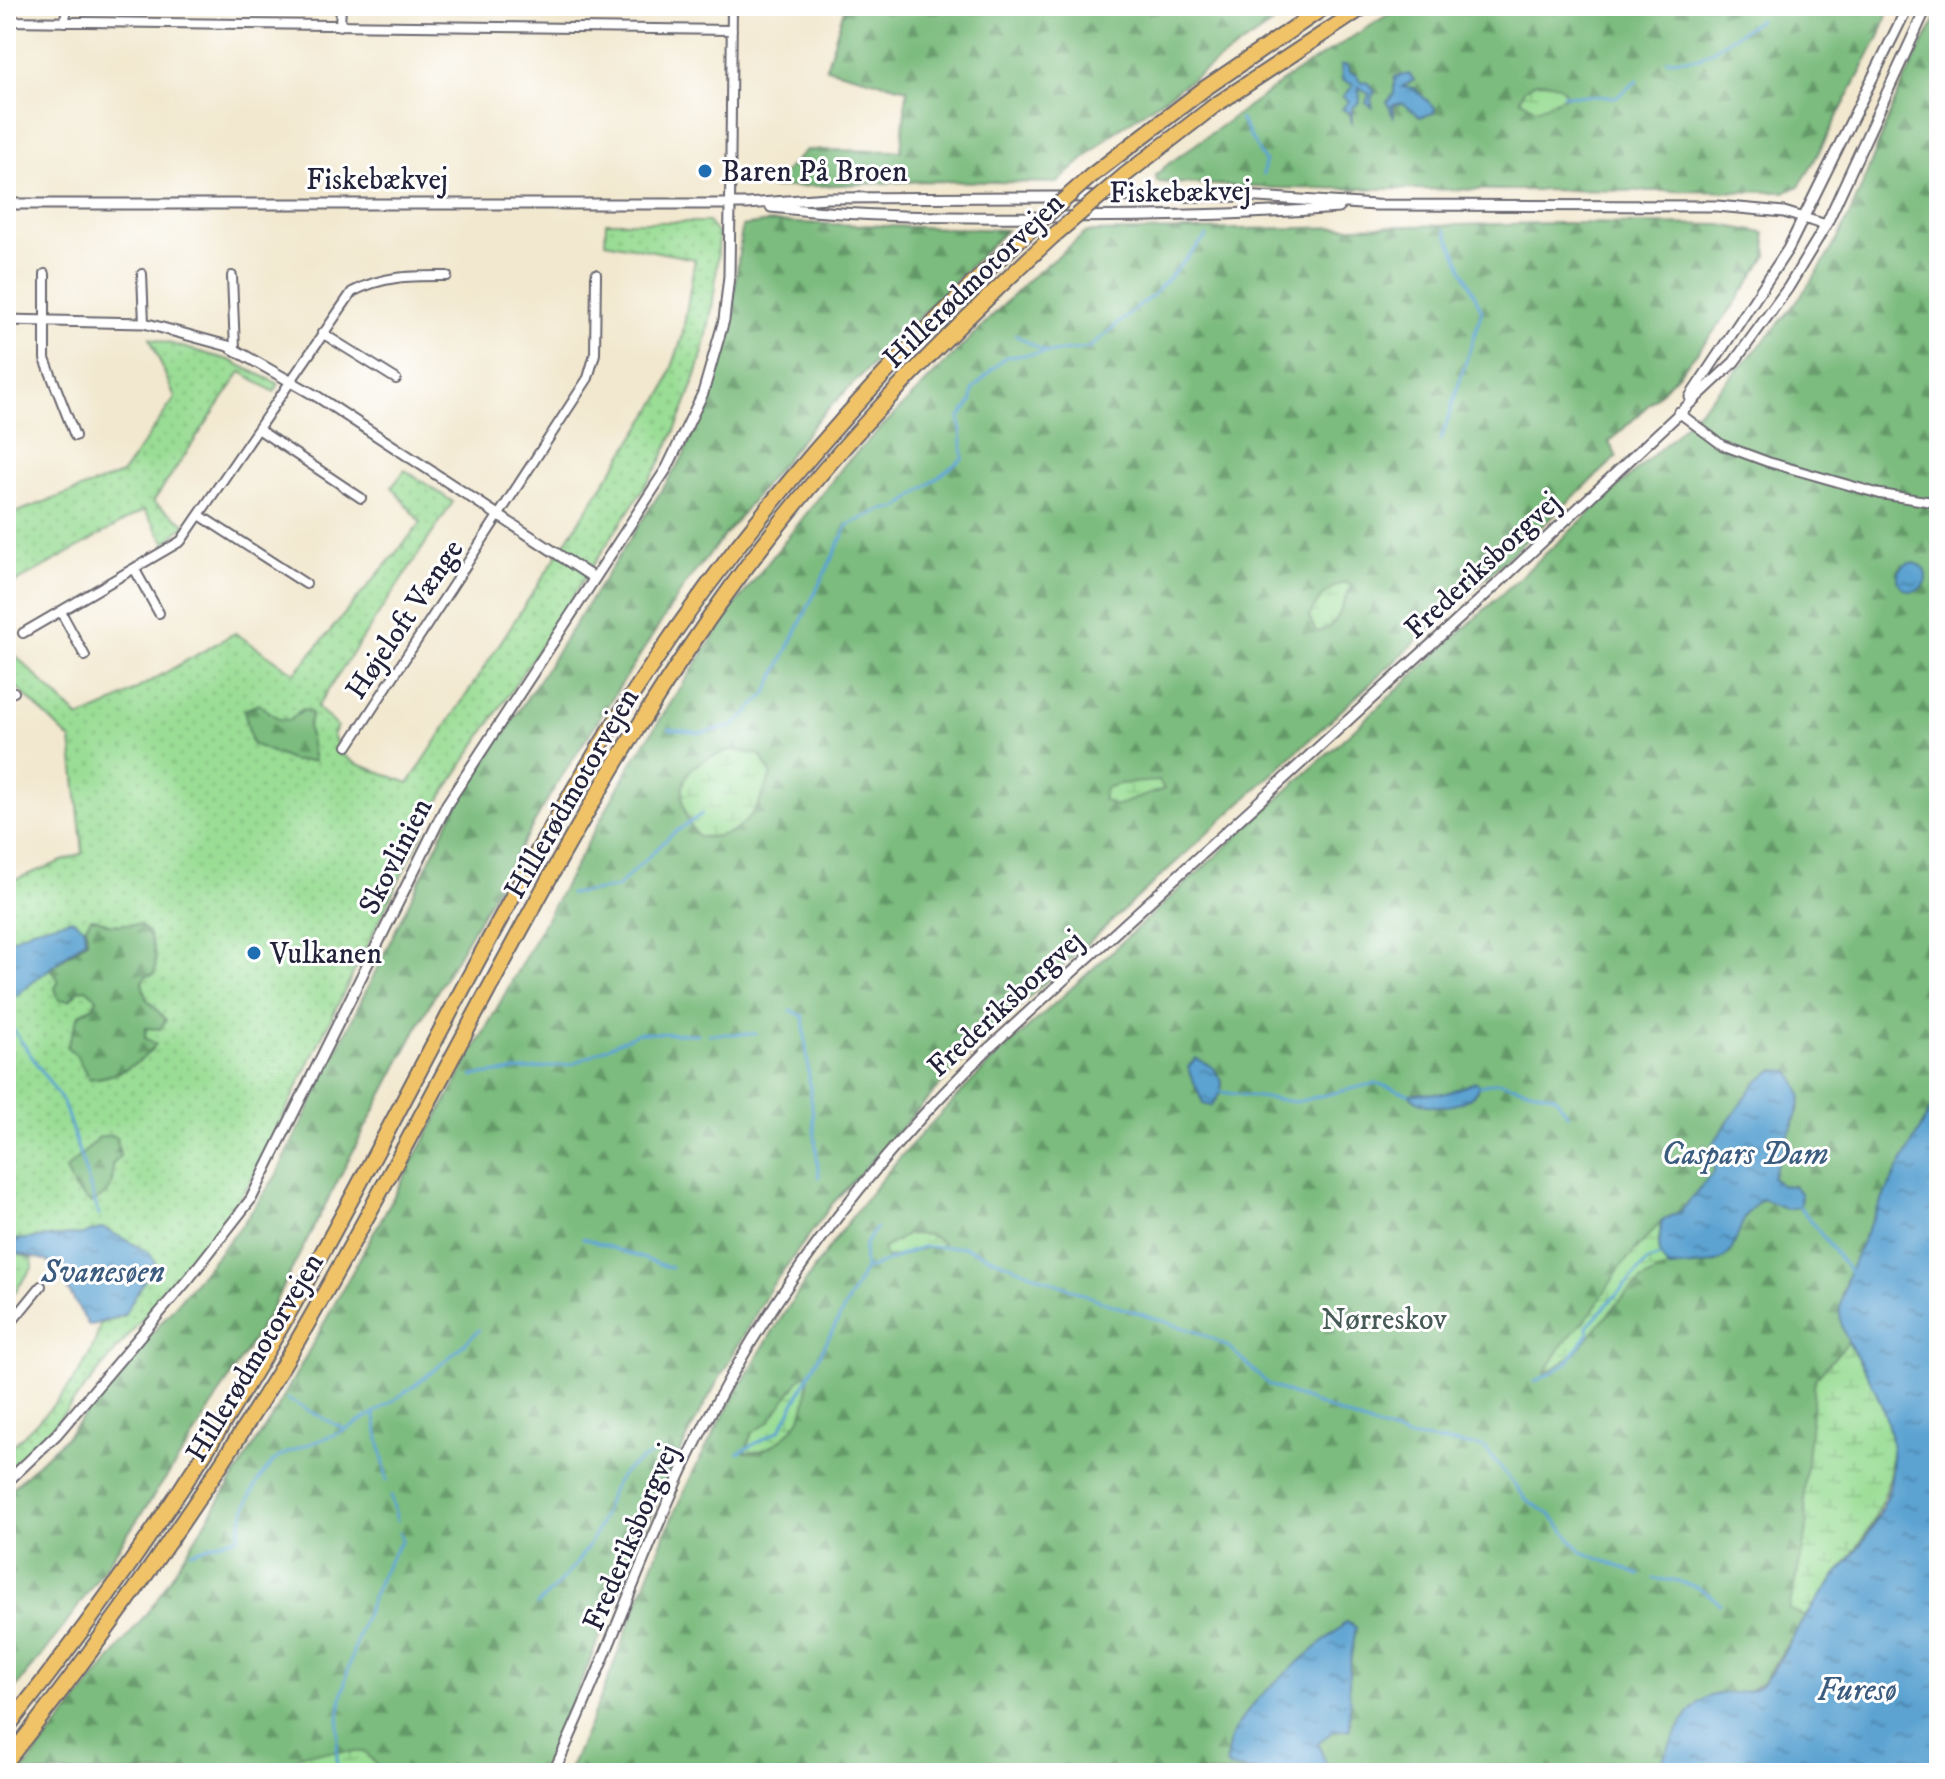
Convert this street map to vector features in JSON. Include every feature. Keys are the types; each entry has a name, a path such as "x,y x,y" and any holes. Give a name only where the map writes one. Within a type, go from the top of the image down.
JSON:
{"highway":[{"name":"Hillerødmotorvejen","path":"6,1729 131,1564 219,1432 339,1224 563,810 647,672 722,566 818,445 943,310 1091,176 1204,89 1326,6"},
{"name":"Hillerødmotorvejen","path":"6,1762 147,1577 236,1443 357,1232 582,818 634,730 777,526 889,396 959,323 1052,237 1214,106 1365,6"}],"street":[{"path":"64,22 68,6"},
{"path":"340,26 341,6"},
{"path":"730,204 732,6"},
{"name":"Frederiksborgvej","path":"1678,412 1761,294 1805,217 1908,6"},
{"name":"Frederiksborgvej","path":"553,1773 580,1718 689,1456 769,1315 852,1199 969,1066 1506,576 1734,362 1788,288 1826,225 1927,6"},
{"path":"6,21 732,30"},
{"name":"Fiskebækvej","path":"6,204 747,204 827,198 1184,195 1375,205 1717,206 1805,217 1826,225"},
{"name":"Skovlinien","path":"6,1483 36,1457 78,1410 251,1199 447,804 667,468 703,393 724,320 729,276 730,204"},
{"name":"Fiskebækvej","path":"747,204 817,212 975,218 1210,216 1375,205"},
{"path":"45,274 45,359 75,436"},
{"path":"142,274 144,323"},
{"name":"Højeloft Vænge","path":"348,746 500,517 593,367 596,274"},
{"path":"232,276 235,349"},
{"path":"23,633 181,541 352,292 379,279 447,276"},
{"name":"Højeloft Vænge","path":"6,320 144,323 235,349 291,381 594,578"},
{"path":"322,333 396,379"},
{"path":"1678,412 1722,445 1768,462 1880,494 1939,503"},
{"path":"258,429 361,498"},
{"path":"201,516 306,584"},
{"path":"135,570 159,613"},
{"path":"61,612 85,656"},
{"path":"6,1329 41,1286"}],"green space":[{"path":"845,6 1298,6 1112,134 1057,183 927,181 769,188 806,150 901,151 907,89 826,68"},
{"path":"1402,6 1890,6 1880,35 1810,169 1799,186 1786,192 1275,188 1157,182 1156,175 1167,165 1293,74"},
{"name":"Nørreskov","path":"1939,13 1939,1094 1864,1237 1841,1294 1874,1387 1876,1520 1805,1617 1763,1682 1745,1693 1717,1694 1693,1708 1656,1773 567,1773 694,1471 761,1350 812,1272 867,1198 919,1136 992,1061 1673,437 1757,349 1814,278 1841,233 1903,85"},
{"path":"1536,82 1554,84 1562,88 1567,96 1536,109 1520,99 1524,90"},
{"path":"606,222 708,222 719,235 709,326 694,381 672,437 658,466 435,807 251,1181 227,1217 49,1431 6,1472 6,1452 49,1410 75,1378 95,1343 100,1324 125,1315 102,1228 85,1234 14,1240 17,1253 32,1259 33,1267 15,1292 6,1285 6,883 83,853 71,740 6,677 6,627 12,652 79,718 105,707 235,633 295,673 421,523 392,487 405,470 453,502 317,707 337,726 333,736 343,755 355,763 409,783 664,391 682,338 695,259 605,242"},
{"path":"770,222 1006,230 817,420 687,582 555,787 428,1007 268,1315 187,1447 66,1624 6,1700 6,1494 67,1436 242,1225 276,1176 452,814 683,457 719,369 732,316 742,226"},
{"path":"1561,223 1721,225 1764,233 1768,254 1696,354 1609,442 1617,457 976,1046 833,1203 771,1287 696,1420 658,1498 543,1773 21,1773 156,1601 278,1407 630,766 731,610 846,463 1027,281 1087,232"},
{"path":"150,338 229,360 279,384 274,392 241,372 153,502 186,524 166,543 144,510 6,588 6,516 122,474 175,398"},
{"path":"1346,582 1351,586 1336,620 1316,632 1309,617 1312,611 1328,591"},
{"path":"259,704 279,719 290,720 302,709 312,713 308,727 314,761 293,761 252,744 244,710"},
{"path":"732,750 760,755 771,774 761,800 737,828 714,837 699,837 684,808 684,781 694,766"},
{"path":"1159,781 1164,789 1115,806 1103,799 1105,788"},
{"path":"91,918 108,924 138,925 149,935 154,948 155,969 154,974 146,976 142,982 146,998 166,1020 160,1029 146,1028 145,1038 156,1044 135,1064 108,1076 89,1079 76,1055 67,1047 79,1015 94,1006 97,998 86,989 79,990 70,1000 59,1000 55,988 59,981 51,968 87,941 86,926"},
{"path":"112,1135 117,1138 120,1156 112,1165 112,1183 103,1196 91,1203 74,1189 66,1170 99,1137"},
{"path":"1662,1221 1660,1252 1669,1268 1634,1287 1579,1348 1545,1373 1563,1344 1591,1313 1622,1265"},
{"path":"907,1234 930,1235 943,1243 938,1247 886,1258 883,1249"},
{"path":"1848,1342 1885,1408 1892,1448 1890,1476 1870,1526 1805,1617 1789,1609 1807,1531 1804,1492 1815,1379"},
{"path":"809,1375 804,1410 792,1429 770,1447 745,1452 752,1433 769,1422 802,1376"},
{"path":"365,1752 382,1771 273,1773 306,1753"}],"water":[{"path":"1341,65 1347,65 1349,72 1356,74 1361,82 1366,81 1375,91 1371,99 1373,108 1366,103 1369,94 1359,87 1360,102 1352,108 1352,124 1350,113 1342,109 1349,101 1343,97 1354,85 1342,80"},
{"path":"1409,74 1414,80 1402,87 1414,88 1435,108 1434,113 1421,117 1402,103 1393,105 1394,118 1387,102 1394,94 1394,77"},
{"path":"1912,563 1922,567 1926,577 1922,587 1912,591 1902,587 1898,577 1902,567"},
{"path":"72,919 84,927 85,940 6,1004 6,942 32,929"},
{"path":"1196,1058 1212,1067 1222,1081 1221,1092 1211,1106 1203,1104 1188,1067"},
{"name":"Caspars Dam","path":"1773,1070 1790,1071 1801,1094 1798,1110 1772,1177 1780,1185 1794,1186 1801,1194 1800,1207 1787,1209 1763,1199 1747,1214 1732,1249 1721,1260 1669,1268 1660,1252 1662,1221 1681,1211 1714,1171 1712,1145 1754,1085"},
{"path":"1476,1082 1480,1086 1474,1094 1446,1106 1425,1104 1409,1094 1446,1093"},
{"name":"Furesø","path":"1939,1094 1939,1773 1656,1773 1683,1721 1697,1704 1713,1695 1750,1691 1763,1683 1806,1616 1862,1542 1881,1511 1891,1479 1892,1446 1879,1399 1843,1329 1840,1314 1842,1294 1864,1237"},
{"name":"Svanesøen","path":"103,1228 150,1253 155,1263 124,1315 89,1326 55,1267 45,1260 17,1253 14,1240 85,1234"},
{"path":"1346,1622 1356,1627 1349,1670 1350,1729 1333,1731 1318,1744 1330,1773 1294,1773 1290,1769 1262,1773 1227,1767 1229,1746 1238,1725 1252,1706"}],"waterway":[{"path":"1667,60 1700,58 1759,20"},
{"path":"1563,95 1616,97 1637,81"},
{"path":"1240,119 1265,162 1263,174"},
{"path":"1441,440 1482,311 1445,230"},
{"path":"669,729 701,733 734,726 766,694 848,525 881,510 898,508 963,458 960,417 972,401 973,389 1005,357 1089,348 1155,293 1207,236"},
{"path":"1015,335 1047,353"},
{"path":"570,894 616,888 671,835 702,814"},
{"path":"791,1011 803,1016 819,1177"},
{"path":"6,1019 63,1102 99,1215"},
{"path":"472,1076 573,1064 638,1033 698,1034"},
{"path":"709,1034 756,1034"},
{"path":"1480,1086 1498,1082 1555,1096 1568,1115"},
{"path":"1221,1092 1296,1102 1376,1083 1409,1094"},
{"path":"1800,1207 1850,1272"},
{"path":"876,1228 864,1246 865,1270 922,1247 964,1247 1106,1303 1203,1334 1230,1348 1269,1385 1362,1422 1407,1437 1484,1447 1526,1499 1552,1516 1582,1552 1640,1575"},
{"path":"6,1234 10,1238"},
{"path":"583,1238 671,1268"},
{"path":"1535,1382 1566,1364 1588,1334 1587,1326 1648,1261 1660,1257"},
{"path":"738,1453 780,1430 864,1271"},
{"path":"191,1552 239,1536 250,1497 266,1470 277,1459 345,1430 381,1409 432,1371 479,1330"},
{"path":"287,1399 346,1430"},
{"path":"374,1413 387,1480"},
{"path":"537,1605 584,1553 619,1478 651,1455"},
{"path":"391,1496 397,1521"},
{"path":"336,1773 340,1712 347,1675 374,1592 402,1541 400,1533"},
{"path":"1654,1579 1690,1585 1706,1592 1720,1604"}],"place":[{"name":"Baren På Broen","path":"705,171"},
{"name":"Vulkanen","path":"254,953"}]}
